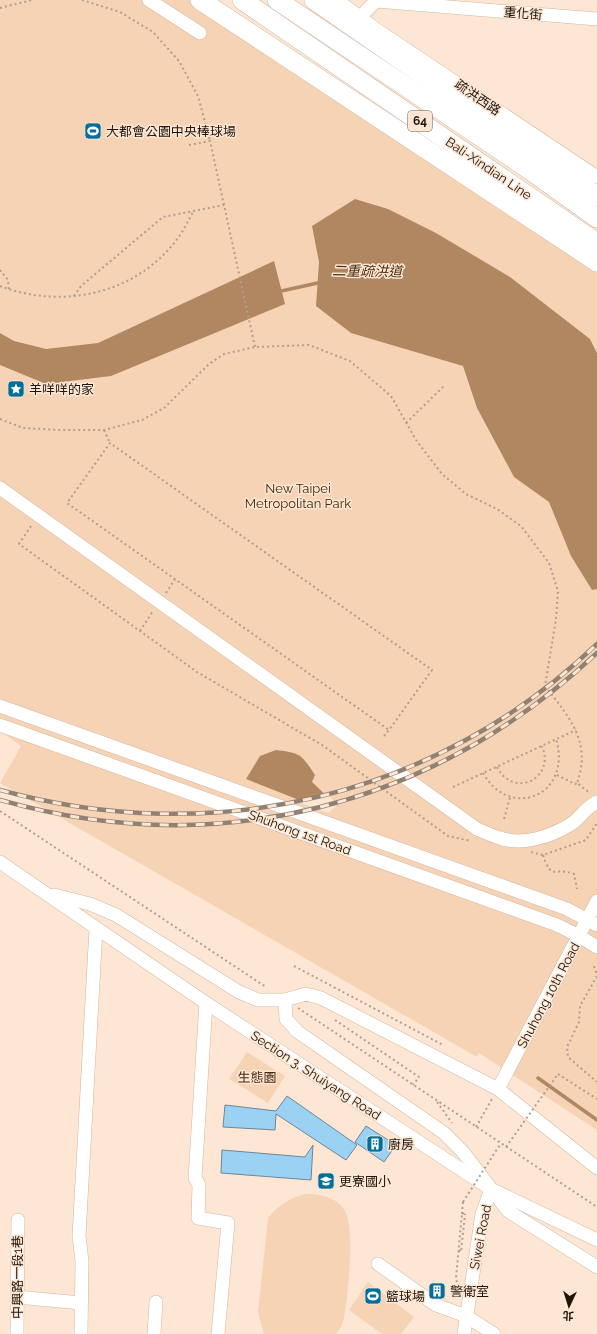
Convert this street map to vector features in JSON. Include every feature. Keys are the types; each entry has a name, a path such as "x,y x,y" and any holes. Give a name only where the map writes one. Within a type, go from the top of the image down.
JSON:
{"highway":[{"path":"200,0 597,262"},
{"path":"236,0 366,110"},
{"name":"Bali-Xindian Line","path":"242,0 597,243"},
{"name":"Bali-Xindian Line","path":"277,0 597,218"},
{"path":"314,0 597,196"}],"street":[{"path":"149,0 200,33"},
{"path":"329,0 360,18"},
{"path":"337,0 360,18"},
{"name":"重化街","path":"360,18 376,1 597,19"},
{"name":"疏洪西路","path":"360,18 597,177"},
{"path":"0,488 477,829 502,839 529,840 553,835 572,823 590,805 597,802"},
{"name":"Shuhong 1st Road","path":"0,706 567,909 592,922"},
{"name":"Shuhong 1st Road","path":"0,725 69,748 557,925 597,947"},
{"name":"Section 3, Shuiyang Road","path":"0,862 206,1003 491,1189 597,1240"},
{"path":"45,892 90,904 116,915 239,992 258,1000 288,1002 306,994 321,998 495,1094 597,1168"},
{"name":"Shuhong 10th Road","path":"495,1094 579,936 592,922 597,901"},
{"path":"81,1334 82,1261 79,1236 96,928"},
{"path":"288,1002 286,1019 298,1032 444,1133 463,1152 508,1211 597,1267"},
{"path":"206,1003 195,1178 199,1185 198,1218 228,1223 218,1334"},
{"name":"Siwei Road","path":"464,1334 482,1214 491,1189"},
{"name":"中興路一段1巷","path":"17,1334 18,1220"},
{"path":"378,1264 436,1305 466,1316 494,1334"},
{"path":"17,1297 81,1303"},
{"path":"154,1334 156,1302"}],"path":[{"path":"0,8 32,0"},
{"path":"82,0 120,12 153,32 178,61 198,96 210,141 255,347"},
{"path":"189,145 210,141"},
{"path":"74,297 81,286 163,217 224,205"},
{"path":"0,286 9,290 37,296 56,298 74,297 106,290 132,278 157,260 178,239 193,212"},
{"path":"0,270 8,280 9,290"},
{"path":"0,419 23,428 104,430 142,420 164,408 209,364 224,354 255,347 309,345 350,361 391,396 406,423 442,474 466,494 497,509 521,526 549,563 558,591 556,619 545,686 576,730 583,756 577,783"},
{"path":"406,423 444,386"},
{"path":"104,430 110,443 432,670 384,736"},
{"path":"110,443 67,503 389,730"},
{"path":"38,515 19,544 197,672 322,745 448,836 477,842"},
{"path":"453,787 576,730"},
{"path":"483,773 492,787 510,797 526,798 534,796 548,788 557,775 560,758 556,739"},
{"path":"497,766 501,774 512,782 531,781 544,767 545,754 542,746"},
{"path":"557,775 574,784 577,783 590,793 597,794"},
{"path":"504,819 510,797"},
{"path":"0,811 267,988"},
{"path":"529,852 543,855 586,840 597,823"},
{"path":"543,855 548,869 553,872 567,871 574,874 577,889"},
{"path":"294,966 443,1046"},
{"path":"594,966 597,975 580,1006 579,1022 567,1047 568,1057 597,1082"},
{"path":"288,1002 597,1207"},
{"path":"506,1147 558,1074 596,1098"},
{"path":"476,1127 495,1094"},
{"path":"456,1278 462,1213 465,1214 461,1252 458,1252 463,1202 500,1143"}],"green space":[{"name":"New Taipei Metropolitan Park","path":"0,0 211,0 597,259 597,1130 479,1053 477,1057 0,783 21,746 0,731"},
{"name":"生態園","path":"247,1052 285,1076 268,1103 229,1079"},
{"path":"305,1194 333,1199 342,1206 348,1220 350,1232 350,1263 344,1320 336,1334 264,1334 258,1312 268,1218 276,1209 285,1203"},
{"name":"籃球場","path":"368,1282 414,1317 401,1334 382,1334 349,1310"}],"water":[{"path":"355,199 388,209 436,233 510,277 590,339 597,353 597,589 592,590 571,556 549,502 514,477 477,408 463,366 351,333 316,306 319,262 312,226"},
{"path":"274,261 285,304 111,376 46,384 0,365 0,333 14,341 46,349 98,343"},
{"path":"276,750 296,754 307,763 315,775 312,782 332,801 327,811 246,779 260,756"}],"pier":[{"path":"326,793 333,800 336,806 328,813 295,801"}],"building":[{"path":"287,1096 357,1145 346,1160 276,1114 275,1130 223,1127 225,1105 276,1111"},
{"name":"廚房","path":"366,1126 396,1145 384,1162 355,1142"},
{"path":"313,1145 311,1180 221,1173 222,1150 305,1157"},
{"name":"警衛室","path":"435,1284 443,1290 439,1297 430,1291"}],"waterway":[{"name":"二重疏洪道","path":"277,292 322,282"},
{"path":"538,1078 597,1120"}],"railway":[{"path":"0,790 80,807 160,814 240,810 318,797 394,773 466,740 534,697 597,644"},
{"path":"0,800 81,818 162,825 241,821 318,808 393,784 465,750 533,706 597,653"}],"place":[{"name":"大都會公園中央棒球場","path":"93,131"},
{"name":"羊咩咩的家","path":"16,389"},
{"name":"廚房","path":"375,1144"},
{"name":"更寮國小","path":"326,1181"},
{"name":"警衛室","path":"437,1291"},
{"name":"籃球場","path":"373,1296"}]}
